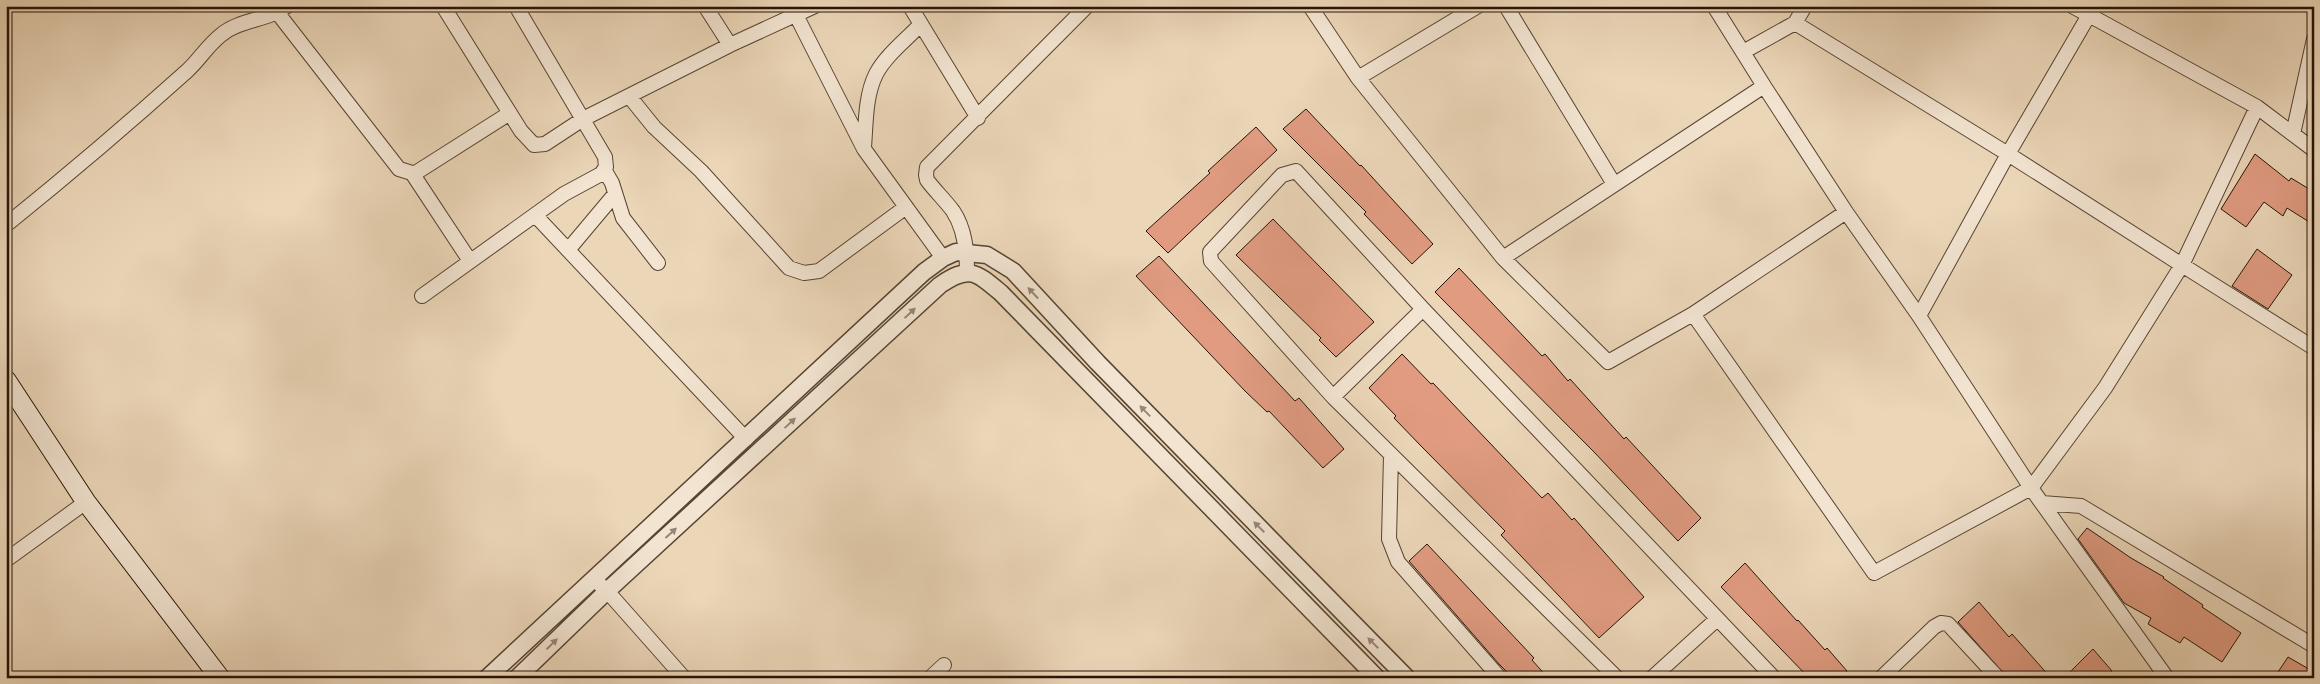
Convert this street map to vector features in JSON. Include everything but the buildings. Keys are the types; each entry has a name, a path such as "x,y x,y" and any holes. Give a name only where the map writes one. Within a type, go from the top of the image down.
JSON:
{"main road":[{"path":"6,380 86,502 220,678"}],"street":[{"path":"443,6 510,113 530,142 539,146 583,119 730,45 815,6"},
{"path":"516,6 605,157 605,171 623,218 658,263"},
{"path":"705,6 730,45"},
{"path":"910,6 978,118"},
{"path":"968,272 967,252 962,231 952,210 927,180 926,172 934,160 978,118 1087,6"},
{"path":"1310,6 1358,78 1503,258 1608,362 1693,314 1846,212"},
{"path":"1358,78 1478,6"},
{"path":"1506,6 1614,184"},
{"path":"1714,6 1846,212 1919,316 2031,488 2167,678"},
{"path":"1743,52 1796,23 1805,6"},
{"path":"2072,6 2091,11 2257,107 2314,150"},
{"path":"6,225 68,175 188,70 221,34 239,24 279,9 399,169 412,174 470,261"},
{"path":"1919,316 2008,154 2091,11"},
{"path":"796,15 864,149 943,258"},
{"path":"1796,23 2008,154 2314,348"},
{"path":"864,149 867,109 876,74 921,24"},
{"path":"2293,134 2314,38"},
{"path":"1503,258 1764,86"},
{"path":"630,96 654,127 701,171 789,268 804,273 819,272 906,207"},
{"path":"1693,314 1874,573 2031,488 2104,388 2182,265 2257,107"},
{"path":"412,174 510,113"},
{"path":"422,296 564,194 605,171"},
{"path":"1617,678 1333,397 1209,257 1210,252 1282,175 1296,171 1423,309 1774,678"},
{"path":"568,250 615,194"},
{"path":"535,215 742,442 750,461"},
{"path":"517,678 601,585 742,442 924,272 943,258 956,252 987,255 1013,271 1098,363 1398,675"},
{"path":"487,678 750,461 940,285 956,274 968,272 984,279 1001,293 1377,678"},
{"path":"1333,397 1423,309"},
{"path":"1168,464 1183,450"},
{"path":"1391,455 1389,539 1398,562 1500,678"},
{"path":"6,560 86,502"},
{"path":"2042,503 2081,506 2314,646"},
{"path":"601,585 684,678"},
{"path":"1652,678 1717,619"},
{"path":"1881,678 1934,627 1942,623 1948,624 1998,678"},
{"path":"930,678 944,665"}]}
